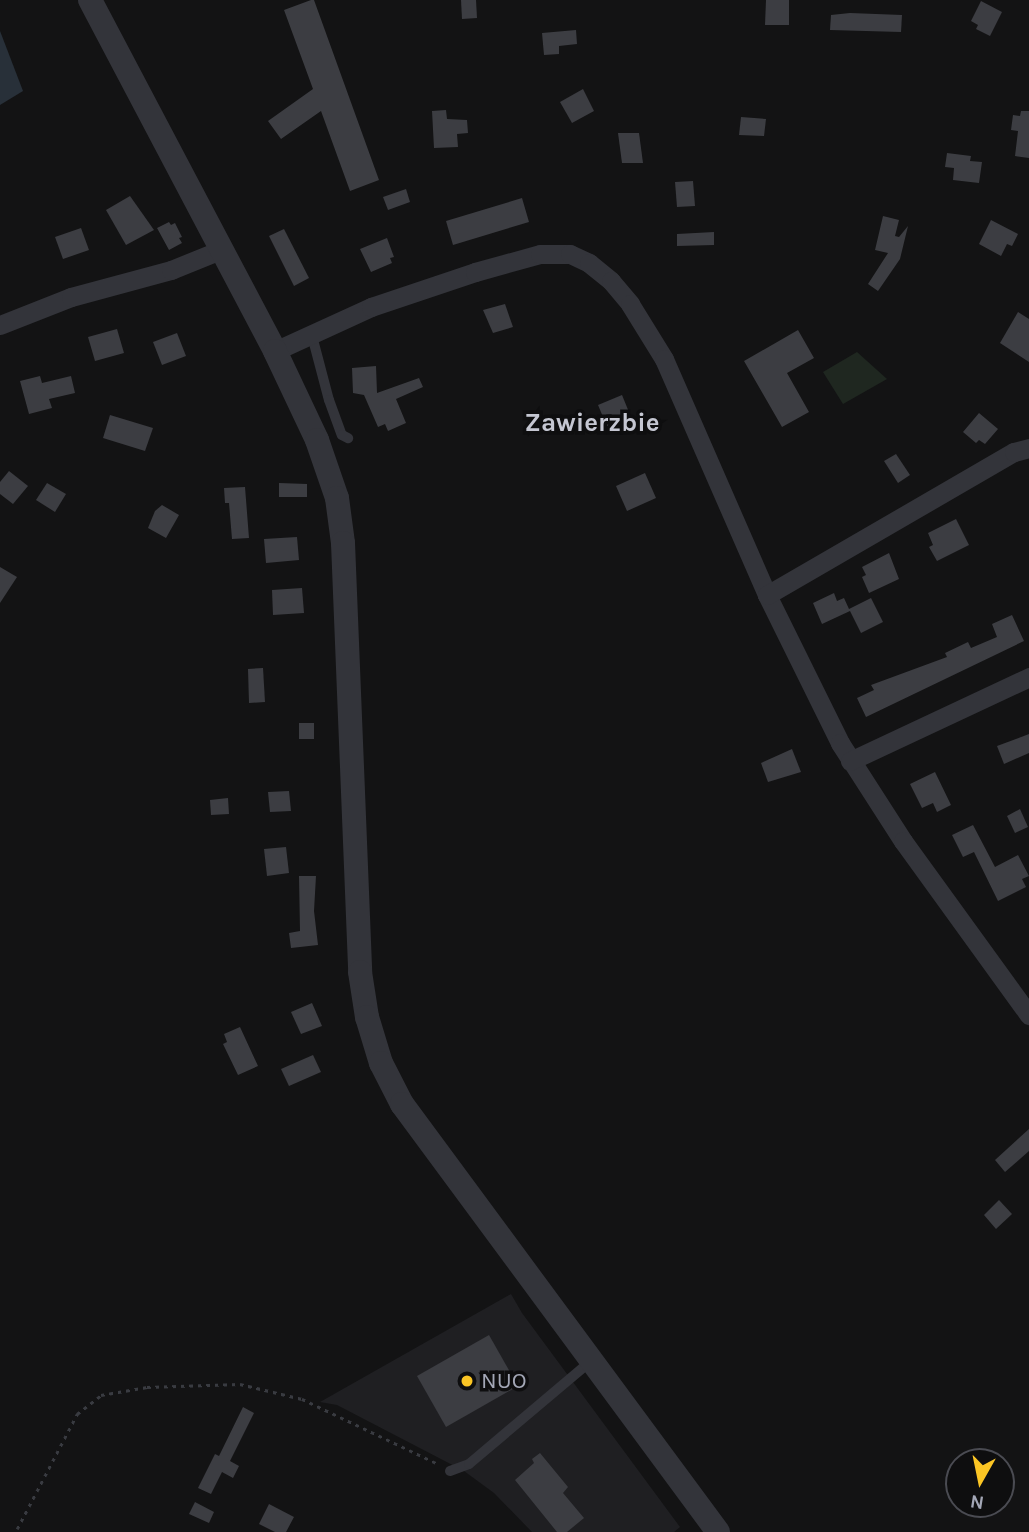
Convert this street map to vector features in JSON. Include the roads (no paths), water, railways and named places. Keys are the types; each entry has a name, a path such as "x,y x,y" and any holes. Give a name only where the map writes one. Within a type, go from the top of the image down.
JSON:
{"street":[{"path":"90,0 275,351 317,440 337,498 343,543 360,972 367,1017 381,1063 402,1104 718,1532"},
{"path":"0,325 22,314 83,293 171,270 223,248"},
{"path":"275,351 311,332 371,307 522,259 562,252 589,263 611,281 630,304 664,359 767,595 850,761 1029,1014"},
{"path":"767,595 1014,452 1029,448"},
{"path":"850,761 1029,677"}],"lane":[{"path":"311,332 329,400 342,435 348,438"},
{"path":"450,1471 469,1464 592,1360"}],"place":[{"name":"NUO","path":"467,1381"}],"district":[{"name":"Zawierzbie","path":"592,423"}]}
